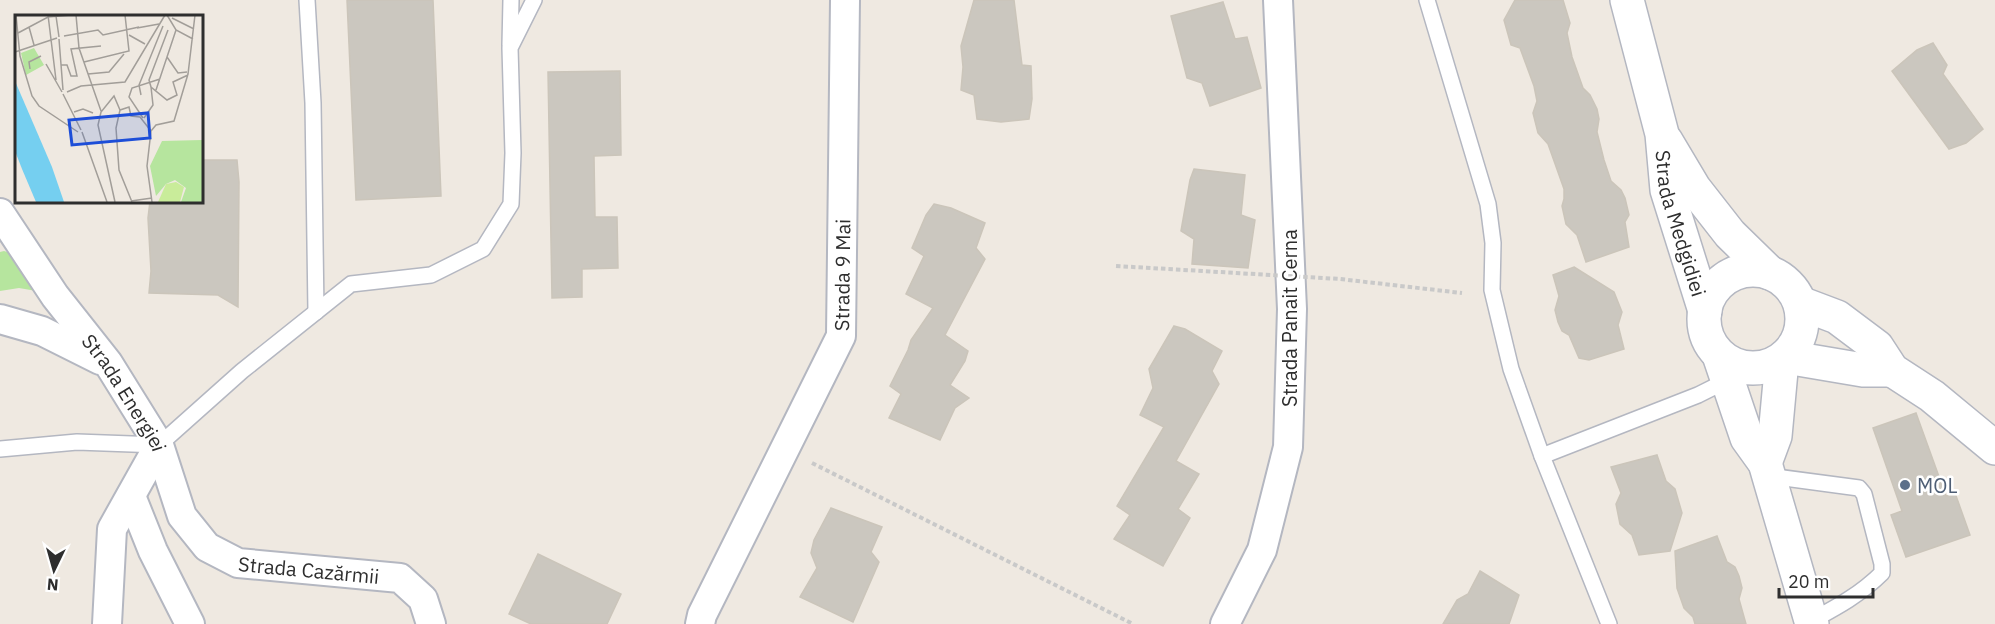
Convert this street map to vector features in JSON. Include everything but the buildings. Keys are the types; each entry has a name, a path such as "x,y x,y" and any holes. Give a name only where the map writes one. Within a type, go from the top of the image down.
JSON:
{"main road":[{"name":"Strada Medgidiei","path":"1627,0 1662,134 1667,190 1705,311"},
{"name":"Strada Medgidiei","path":"1662,134 1695,188 1730,234 1770,273"},
{"path":"1733,368 1767,367 1784,358 1795,345 1802,332 1803,317 1800,303 1793,290 1783,279 1770,273 1749,271 1728,277 1713,291 1705,311 1706,334 1712,346 1733,368 1747,438 1767,470 1811,622"},
{"path":"1800,303 1837,317 1877,347 1892,370 1932,396 1995,448"},
{"path":"1784,358 1863,370 1892,370"},
{"path":"1767,470 1774,436 1784,358"}],"street":[{"name":"Strada 9 Mai","path":"700,624 702,615 841,336 845,0"},
{"name":"Strada Panait Cerna","path":"1225,624 1262,550 1288,447 1293,309 1278,0"},
{"name":"Strada Energiei","path":"0,213 55,296 108,363 159,445 112,529 107,624"},
{"path":"0,319 42,331 108,363"},
{"name":"Strada Cazărmii","path":"159,445 182,516 207,547 238,563 400,578 423,599 431,624"},
{"path":"131,496 153,551 190,624"}],"lane":[{"path":"307,0 313,103 316,312"},
{"path":"0,449 77,442 159,445 242,371 351,284 431,275 483,249 511,204 513,153 511,0"},
{"path":"510,48 534,0"},
{"path":"1427,0 1488,204 1493,243 1492,290 1511,369 1542,456 1609,624"},
{"path":"1542,456 1698,395 1733,368"},
{"path":"1767,470 1859,488 1864,494 1882,564 1882,573 1845,603 1811,622"}],"path":[{"path":"1116,266 1340,279 1462,293"},
{"path":"784,450 1133,624"}],"green space":[{"path":"4,251 38,262 48,293 19,288 0,291 0,252"}],"place":[{"name":"MOL","path":"1905,485"}]}
